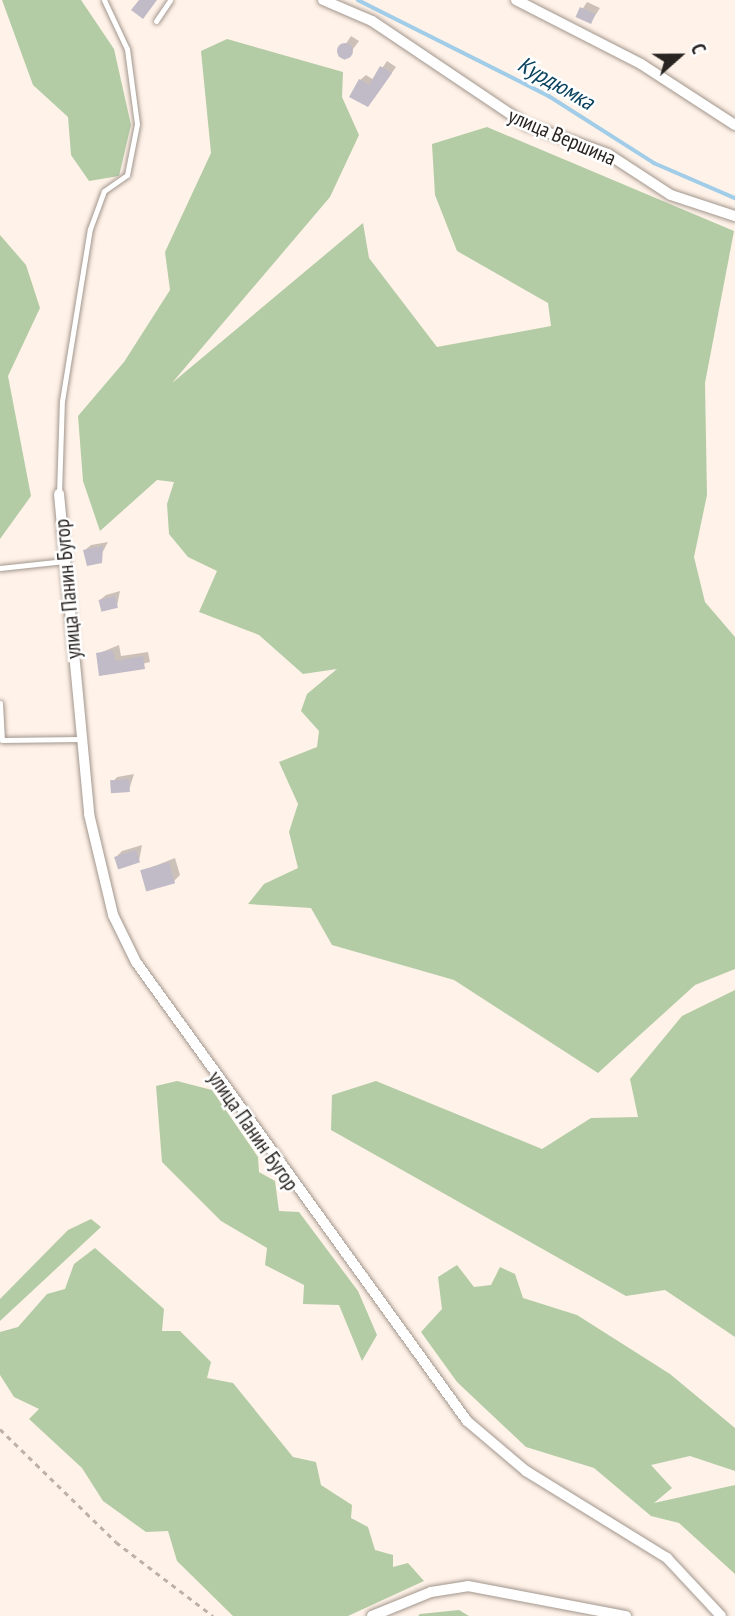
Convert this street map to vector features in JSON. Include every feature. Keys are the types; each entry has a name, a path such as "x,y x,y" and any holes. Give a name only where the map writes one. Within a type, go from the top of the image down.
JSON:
{"street":[{"name":"улица Вершина","path":"323,0 372,21 527,125 608,154 671,195 735,216"},
{"path":"516,0 641,64 735,125"},
{"name":"улица Панин Бугор","path":"59,494 81,739 96,852 124,941 327,1234 467,1421 526,1471 667,1558 721,1616"},
{"path":"372,1616 431,1592 468,1586 626,1616"}],"lane":[{"path":"59,494 62,401 90,229 104,191 127,175 137,124 127,49 104,0"},
{"path":"156,21 170,0"},
{"path":"0,568 65,561"},
{"path":"0,703 1,740 81,739"}],"path":[{"path":"0,1429 116,1542 213,1616"}],"green space":[{"path":"2,0 81,0 114,49 131,125 119,176 89,181 71,155 68,117 33,85"},
{"path":"227,39 343,72 342,97 359,135 330,197 172,383 363,223 369,258 437,347 551,326 548,303 457,251 435,195 432,144 487,127 734,231 705,383 707,495 694,557 705,602 735,637 735,969 695,985 598,1073 454,980 332,945 311,908 248,904 264,884 298,868 289,832 298,804 279,762 317,747 319,731 301,711 307,694 337,669 303,674 259,635 199,612 217,571 188,557 169,534 167,504 174,482 157,480 100,531 83,481 78,416 124,362 170,290 165,252 211,153 201,51"},
{"path":"0,235 26,265 40,308 8,376 31,496 0,539"},
{"path":"735,990 735,1337 665,1290 626,1296 331,1130 332,1095 376,1081 542,1149 591,1118 638,1117 630,1079 682,1016"},
{"path":"177,1081 212,1090 258,1157 259,1172 275,1181 279,1211 299,1212 358,1291 377,1335 362,1361 339,1305 303,1304 304,1285 265,1265 267,1248 221,1221 162,1162 156,1086"},
{"path":"91,1219 101,1227 0,1321 0,1299 68,1230"},
{"path":"95,1248 164,1309 162,1331 180,1331 211,1362 207,1378 233,1383 293,1457 316,1462 321,1485 352,1505 351,1518 368,1527 375,1550 393,1555 393,1567 408,1563 424,1581 348,1616 233,1616 177,1561 168,1531 146,1532 103,1501 82,1468 29,1419 39,1409 14,1397 0,1375 0,1332 18,1327 47,1294 65,1289 74,1264"},
{"path":"457,1265 474,1287 491,1285 500,1267 515,1274 523,1298 577,1315 670,1374 735,1428 735,1471 690,1456 651,1465 672,1488 654,1503 735,1485 735,1574 679,1523 651,1516 594,1468 526,1447 457,1382 421,1332 442,1309 438,1277"},
{"path":"459,1610 469,1616 418,1616 420,1614"}],"building":[{"path":"139,0 157,0 143,19 131,10"},
{"path":"580,7 596,14 591,24 576,17"},
{"path":"342,43 348,43 353,51 351,57 342,59 337,54 337,48"},
{"path":"380,66 392,73 368,107 349,97 359,79 369,85"},
{"path":"103,546 102,563 87,566 83,550"},
{"path":"115,596 118,608 101,612 99,600"},
{"path":"113,650 115,661 143,656 145,669 99,676 96,653"},
{"path":"129,779 130,792 111,793 110,780"},
{"path":"136,850 140,862 118,869 114,857"},
{"path":"169,862 175,883 146,891 140,870"}],"waterway":[{"name":"Курдюмка","path":"358,0 549,96 654,163 735,198"}]}
